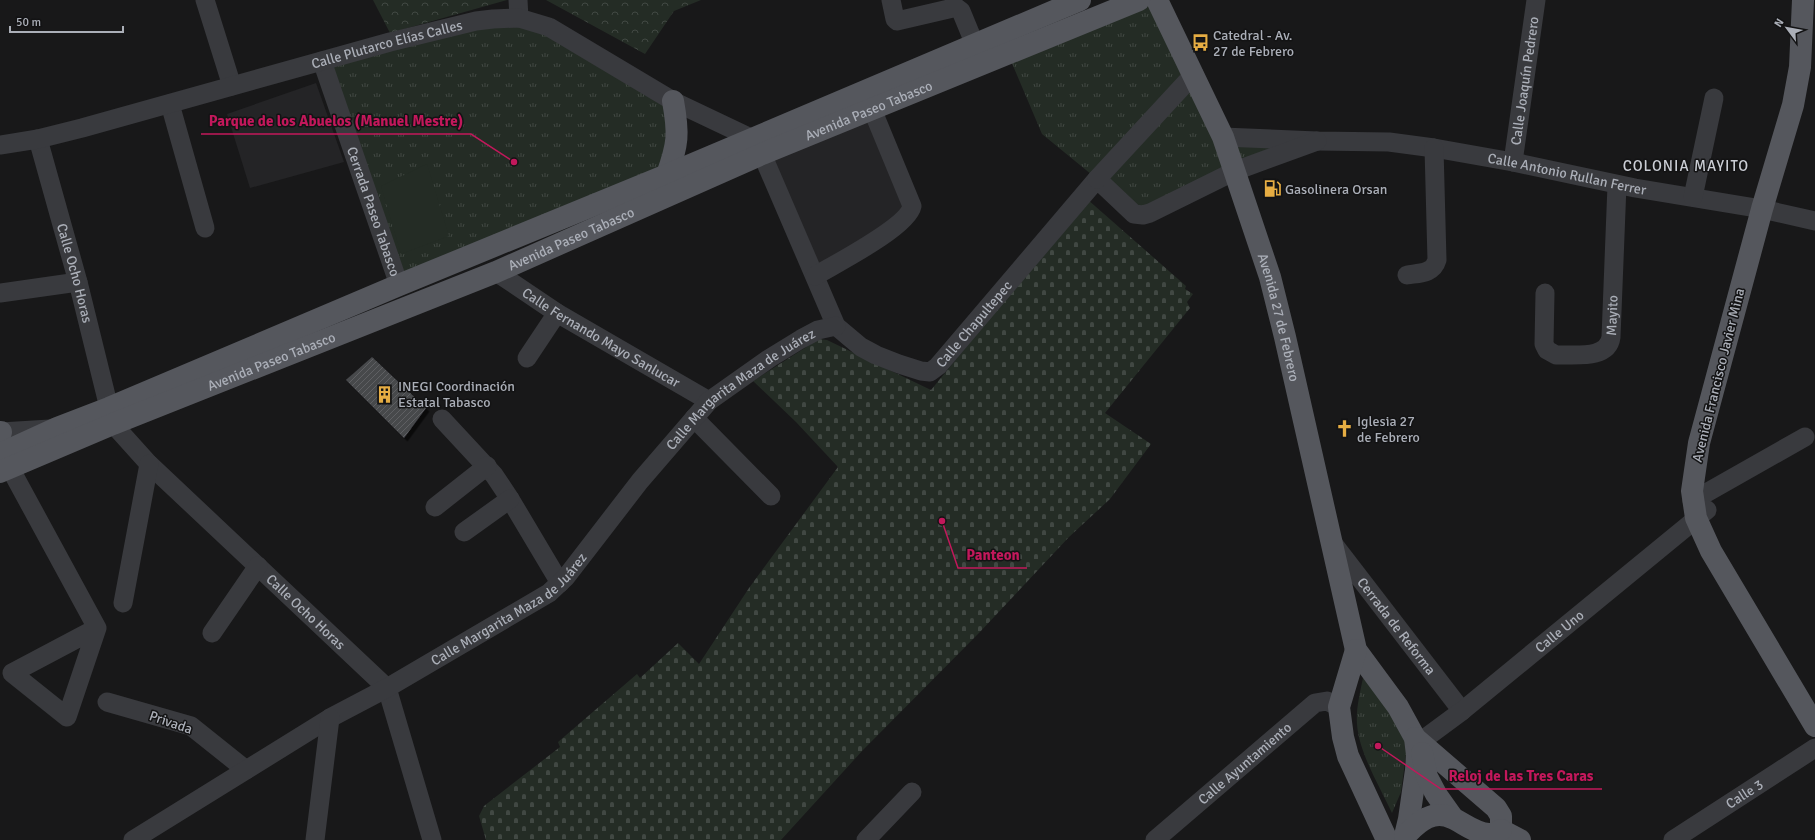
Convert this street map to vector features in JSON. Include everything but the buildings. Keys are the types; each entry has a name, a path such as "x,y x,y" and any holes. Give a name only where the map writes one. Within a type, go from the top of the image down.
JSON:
{"main road":[{"name":"Avenida Paseo Tabasco","path":"3,465 57,428 111,416 496,272 975,45 1080,0"},
{"name":"Avenida Paseo Tabasco","path":"3,465 399,285 667,175 758,147 872,109 1139,0"},
{"name":"Avenida 27 de Febrero","path":"1157,0 1194,74 1223,137 1270,278 1285,337 1356,650 1398,707 1418,740 1416,770 1409,819 1398,839"},
{"name":"Avenida Francisco Javier Mina","path":"1769,211 1797,85 1802,46 1803,0"},
{"name":"Avenida Francisco Javier Mina","path":"1815,47 1806,108 1769,211 1699,443 1693,480 1711,551 1722,572 1815,726"},
{"path":"667,175 676,149 678,128 673,101"},
{"name":"Avenida Francisco Javier Mina","path":"1700,506 1815,701"},
{"name":"Avenida 27 de Febrero","path":"1356,650 1339,707 1343,737 1348,756 1398,839"},
{"path":"1418,740 1427,777 1436,794 1453,818"},
{"path":"1418,740 1496,808 1501,816 1498,835"},
{"path":"1398,839 1426,818 1435,815 1453,818 1480,832 1520,840"}],"street":[{"path":"204,0 232,86"},
{"path":"891,0 895,19 897,21 952,8 958,8 961,11 975,45"},
{"name":"Calle Joaquín Pedrero","path":"1513,162 1536,0"},
{"name":"Calle Plutarco Elías Calles","path":"0,145 38,139 170,104 322,61 476,21 493,19 519,9 673,101 758,147"},
{"name":"Cerrada Paseo Tabasco","path":"322,61 334,92 399,285"},
{"name":"Calle Chapultepec","path":"758,147 836,326 861,347 876,355 921,371 930,372 938,366 1097,179 1194,74"},
{"path":"1693,198 1714,98"},
{"path":"170,104 205,228"},
{"path":"815,276 893,230 911,212 912,206 872,109"},
{"name":"Calle Antonio Rullan Ferrer","path":"1223,137 1389,142 1434,148 1513,162 1617,185 1769,211 1815,221"},
{"name":"Calle Ocho Horas","path":"38,139 78,282 111,416 149,464 387,688"},
{"name":"Calle Antonio Rullan Ferrer","path":"1234,171 1317,141"},
{"path":"1407,275 1430,270 1435,266 1437,260 1434,148"},
{"path":"1097,179 1134,214 1143,215 1150,213 1234,171"},
{"name":"Mayito","path":"1545,293 1544,344 1547,350 1556,355 1598,353 1607,348 1611,337 1617,185"},
{"name":"Calle Fernando Mayo Sanlucar","path":"496,272 557,313 709,401"},
{"path":"0,293 78,282"},
{"path":"527,358 557,313"},
{"name":"Calle Margarita Maza de Juárez","path":"133,840 330,718 387,688 538,599 560,583 574,568 640,481 709,401 770,358 801,339 818,330 836,326"},
{"path":"694,418 771,496"},
{"path":"442,419 487,466 510,499 560,583"},
{"path":"0,433 57,428"},
{"name":"Calle Uno","path":"1418,740 1462,711 1700,506 1805,437"},
{"path":"123,603 149,464"},
{"path":"3,465 97,628 67,717 12,673 97,628"},
{"path":"435,507 487,466"},
{"path":"464,532 510,499"},
{"name":"Cerrada de Reforma","path":"1331,541 1462,711"},
{"path":"212,633 258,566"},
{"path":"387,688 432,840"},
{"name":"Calle Ayuntamiento","path":"1155,840 1315,702 1327,701 1339,707"},
{"name":"Privada","path":"107,702 190,726 246,770"},
{"path":"315,840 330,718"},
{"name":"Calle 3","path":"1673,840 1815,748"},
{"path":"866,840 912,792"}],"shaded area":[{"path":"316,83 344,162 250,188 227,114"},
{"path":"871,112 909,206 816,273 765,156"}],"green space":[{"path":"373,0 507,0 390,33"},
{"path":"546,0 701,0 674,11 645,54"},
{"path":"1157,0 1223,137 1317,141 1150,213 1097,179 1042,134 1008,54"},
{"path":"519,18 673,101 667,175 399,285 322,61"},
{"path":"427,164 449,236 401,254 381,186"},
{"path":"1087,199 1186,286 1185,289 1193,294 1187,302 1190,308 1105,413 1151,444 1110,499 1069,537 979,633 863,750 781,840 486,840 479,816 484,806 560,747 558,742 637,674 640,678 678,643 699,664 749,588 838,467 796,422 753,381 819,339 827,340 931,390"},
{"path":"1363,678 1391,710 1407,747 1401,792 1392,813 1371,770 1359,735 1357,712"}],"place":[{"name":"Catedral - Av. 27 de Febrero","path":"1200,43"},
{"name":"Parque de los Abuelos (Manuel Mestre)","path":"514,162"},
{"name":"Gasolinera Orsan","path":"1272,189"},
{"name":"INEGI Coordinación Estatal Tabasco","path":"385,394"},
{"name":"Iglesia 27 de Febrero","path":"1344,429"},
{"name":"Panteon","path":"942,521"},
{"name":"Reloj de las Tres Caras","path":"1378,746"}],"district":[{"name":"COLONIA MAYITO","path":"1686,166"}]}
